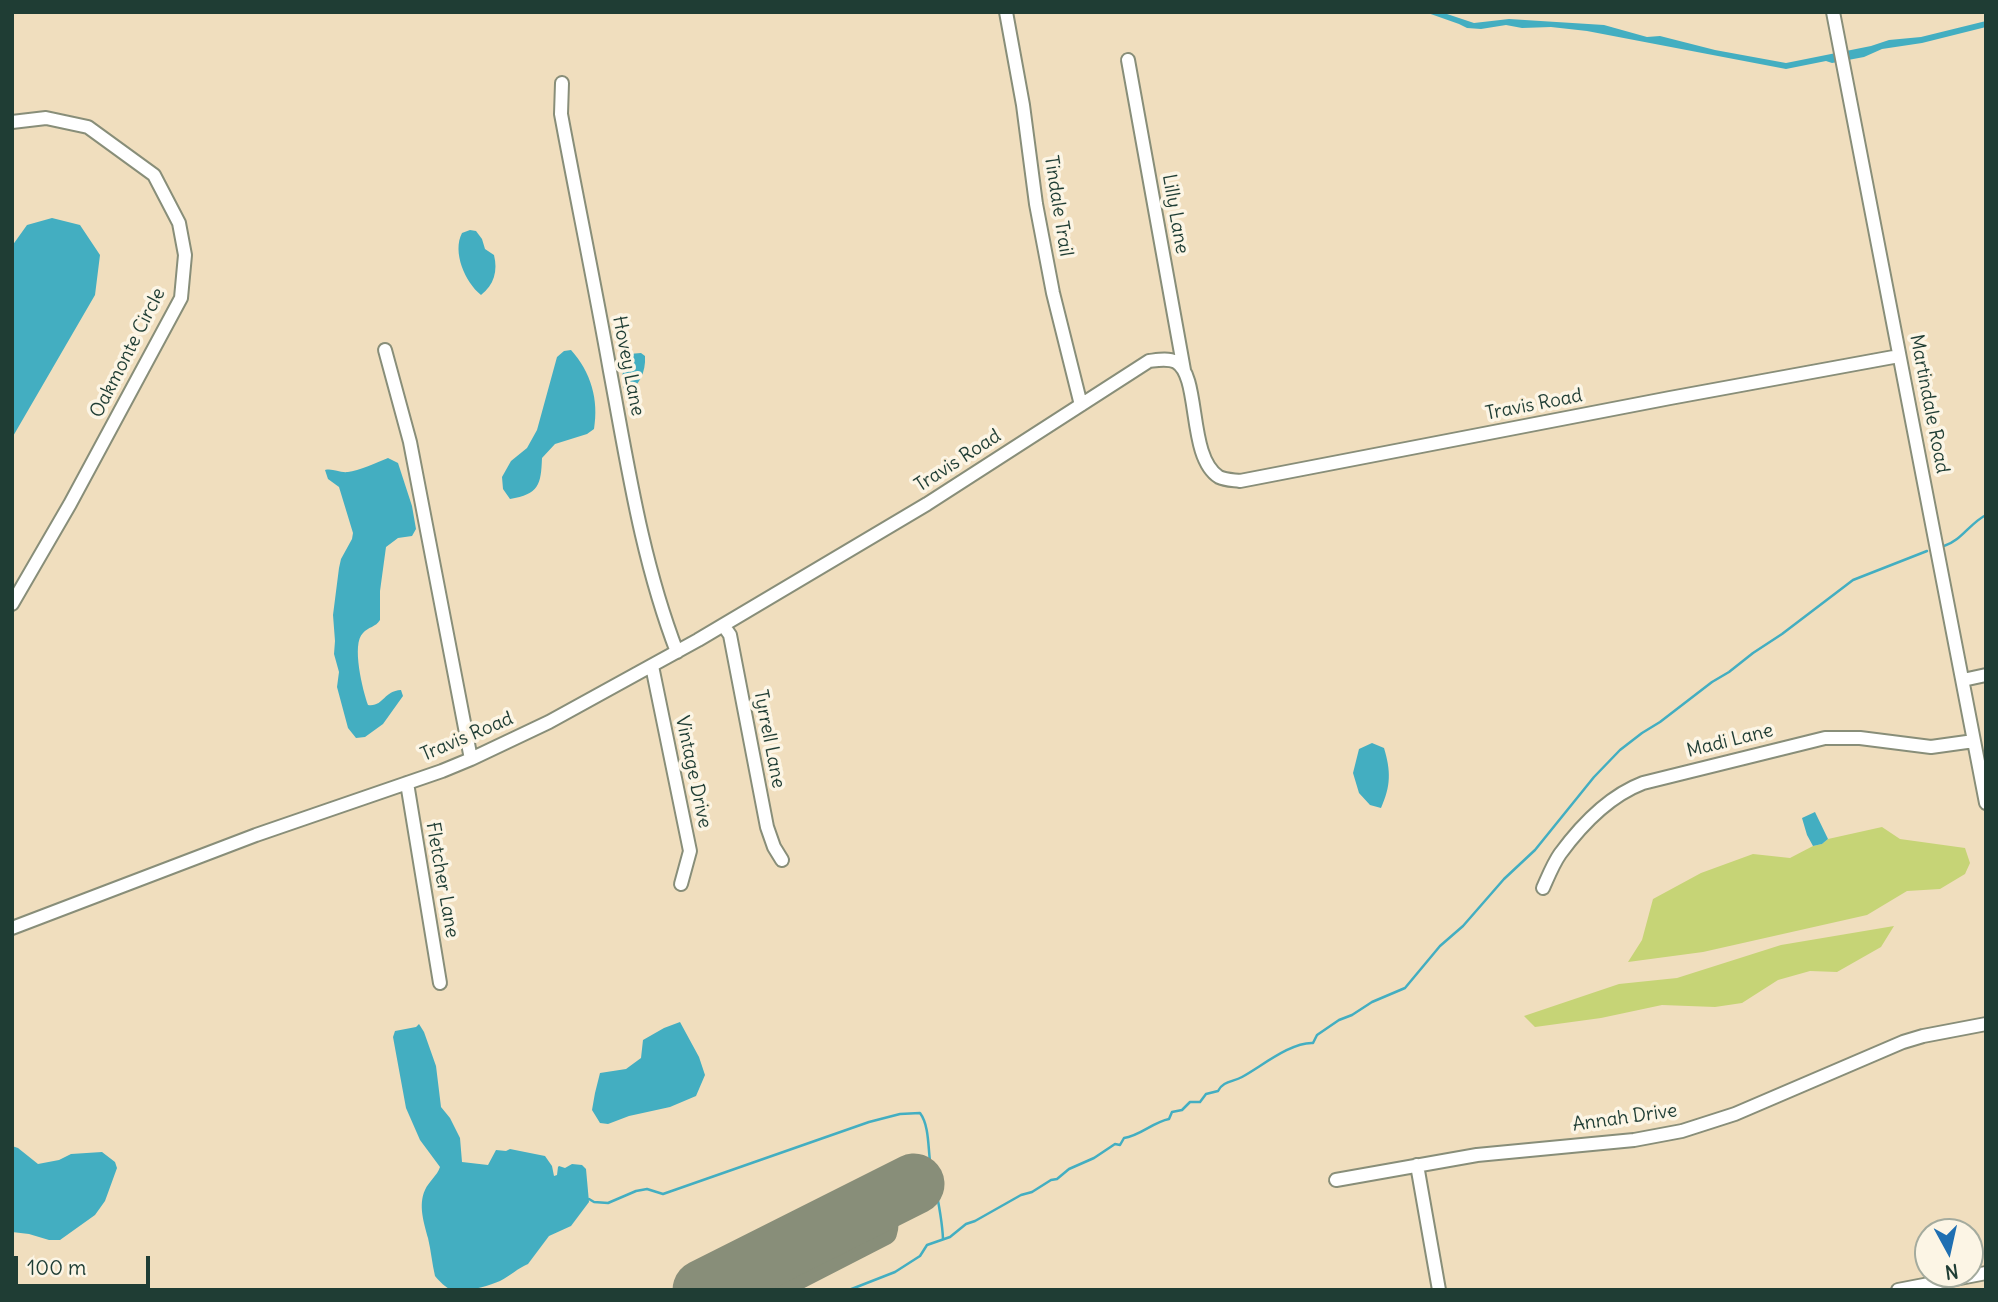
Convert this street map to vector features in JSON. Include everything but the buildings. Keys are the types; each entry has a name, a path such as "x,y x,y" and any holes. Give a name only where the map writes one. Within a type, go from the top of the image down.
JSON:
{"street":[{"name":"Tindale Trail","path":"1006,12 1023,105 1036,204 1053,293 1081,405"},
{"name":"Martindale Road","path":"1833,12 1986,803"},
{"name":"Lilly Lane","path":"1128,60 1185,374"},
{"name":"Hovey Lane","path":"562,83 561,114 631,486 649,571 677,652"},
{"name":"Oakmonte Circle","path":"12,122 46,118 88,127 154,175 179,223 185,255 181,298 70,504 12,604"},
{"path":"384,350 419,482 471,759"},
{"name":"Travis Road","path":"12,928 256,835 471,759 549,722 677,652 927,504 1149,361 1164,360 1181,366 1187,380 1199,440 1207,463 1222,479 1240,481 1899,356"},
{"name":"Tyrrell Lane","path":"723,625 730,635 767,827 774,848 782,860"},
{"name":"Vintage Drive","path":"652,666 690,850 681,884"},
{"path":"1963,680 1986,676"},
{"name":"Madi Lane","path":"1543,888 1559,855 1591,818 1615,797 1648,781 1825,738 1860,737 1931,747 1974,741"},
{"name":"Fletcher Lane","path":"407,783 440,983"},
{"name":"Annah Drive","path":"1336,1180 1514,1150 1634,1140 1682,1131 1735,1114 1903,1042 1986,1024"},
{"path":"1416,1165 1439,1290"},
{"path":"1898,1290 1986,1273"}],"green space":[{"path":"1882,827 1900,839 1965,848 1970,863 1965,874 1940,889 1907,891 1867,915 1703,952 1628,962 1642,940 1653,899 1701,873 1753,854 1790,858 1828,839"},
{"path":"1894,926 1881,947 1837,972 1810,971 1778,980 1742,1003 1715,1007 1662,1005 1601,1018 1535,1027 1524,1016 1619,984 1677,978 1781,945"}],"water":[{"path":"1425,12 1441,12 1474,23 1509,19 1604,25 1647,37 1660,36 1715,50 1786,63 1889,40 1921,37 1986,21 1986,27 1922,43 1882,49 1864,57 1786,69 1587,31 1506,25 1467,28"},
{"path":"52,218 80,225 100,255 95,295 12,438 12,246 27,225"},
{"path":"476,231 485,249 494,255 495,272 492,282 481,295 465,275 459,258 462,233"},
{"path":"571,350 584,368 592,387 594,429 587,434 555,444 542,458 537,487 527,494 510,499 503,489 502,477 511,461 527,448 537,430 557,357 564,351"},
{"path":"641,353 645,356 643,373 635,387 626,395 622,380 625,363 629,354"},
{"path":"388,458 398,463 412,506 416,529 412,536 398,538 386,547 380,591 380,620 365,631 360,639 358,657 368,705 377,704 395,691 401,690 403,696 383,724 365,737 356,738 348,728 337,687 339,672 334,654 333,615 341,559 353,533 339,487 328,479 325,470 352,471"},
{"path":"1372,743 1384,748 1388,764 1387,793 1381,808 1370,805 1359,793 1353,773 1359,749"},
{"path":"1815,812 1828,839 1813,846 1802,818"},
{"path":"680,1022 699,1057 705,1075 696,1096 670,1107 629,1116 608,1124 600,1123 592,1110 600,1073 626,1069 641,1058 643,1040"},
{"path":"419,1024 436,1066 441,1107 460,1138 462,1162 488,1165 496,1150 510,1149 545,1156 552,1166 554,1176 557,1175 559,1166 565,1168 572,1164 582,1165 586,1169 589,1202 571,1226 549,1236 528,1264 500,1281 463,1291 452,1290 435,1276 423,1220 423,1196 440,1167 420,1140 406,1108 393,1037 395,1031"},
{"path":"12,1146 38,1164 59,1160 71,1154 102,1152 115,1162 117,1168 105,1201 95,1215 60,1240 12,1232"}],"waterway":[{"path":"1944,546 1986,515"},
{"path":"849,1290 895,1272 920,1256 927,1245 950,1237 966,1224 1057,1179 1069,1169 1094,1158 1115,1144 1120,1145 1124,1138 1169,1119 1172,1112 1182,1110 1190,1102 1200,1102 1206,1094 1218,1091 1225,1083 1242,1077 1286,1050 1313,1043 1317,1035 1339,1020 1405,988 1440,946 1463,926 1504,879 1535,850 1594,777 1620,750 1853,580 1927,551"},
{"path":"589,1199 608,1203 647,1189 663,1194 869,1122 900,1114 920,1113 927,1130 943,1239"}],"taxiway":[{"path":"774,1290 885,1233 885,1213 880,1201"},
{"path":"840,1221 854,1249"}],"runway":[{"path":"703,1290 914,1184"}]}
